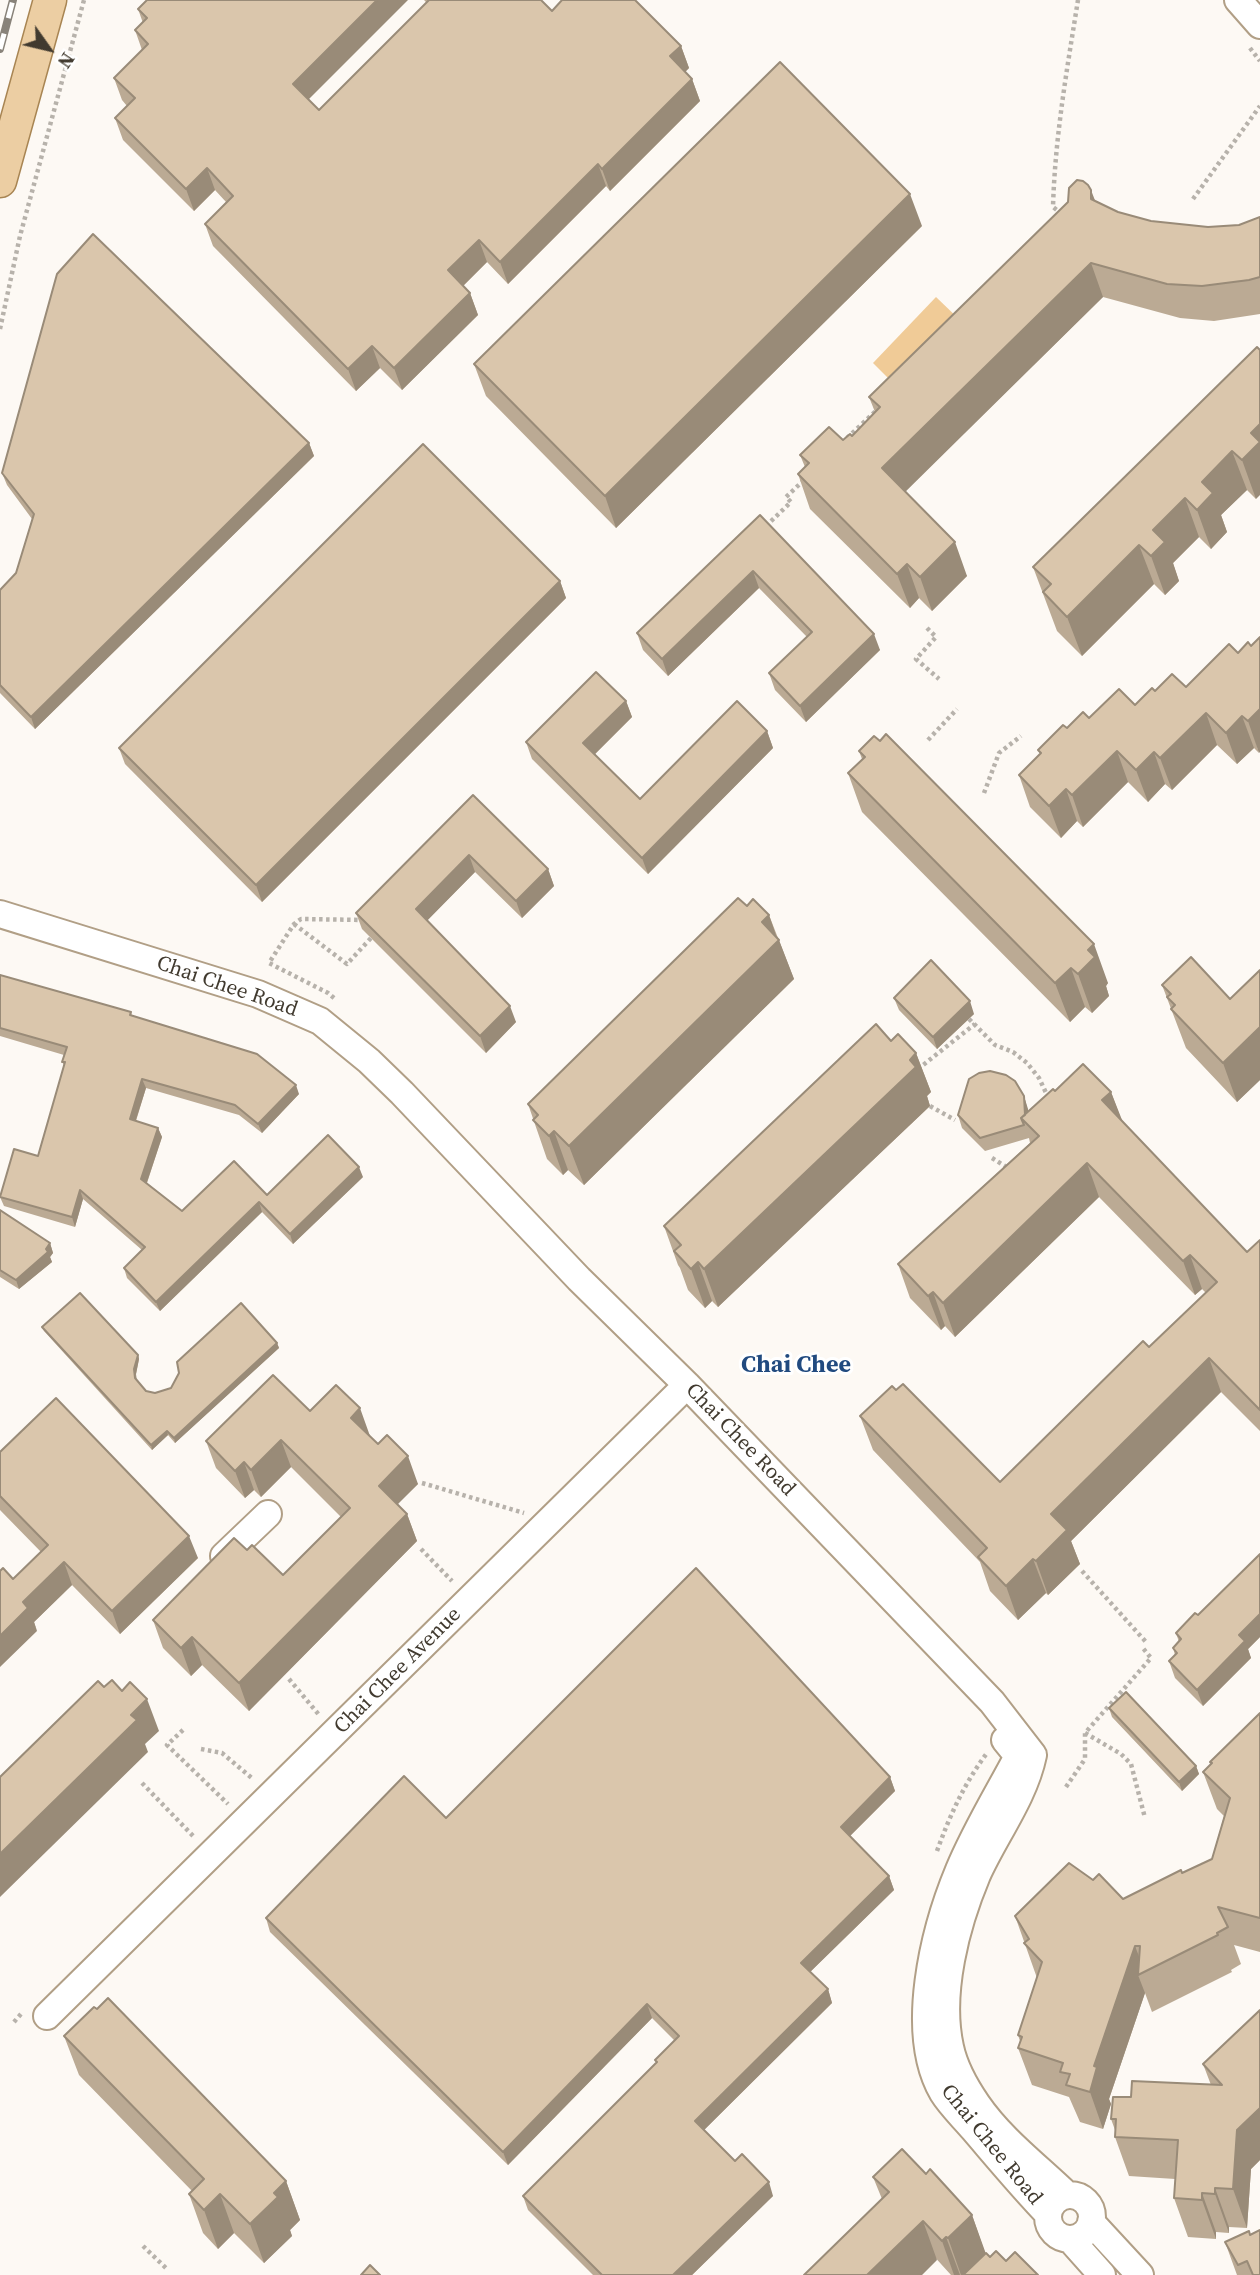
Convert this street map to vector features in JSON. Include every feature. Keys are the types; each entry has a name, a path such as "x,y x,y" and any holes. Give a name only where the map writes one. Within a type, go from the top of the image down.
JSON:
{"main road":[{"path":"0,181 50,0"}],"street":[{"path":"1238,0 1260,25"},
{"name":"Chai Chee Road","path":"0,914 258,994 320,1021 369,1061 402,1093 982,1710 1018,1756 959,1869 942,1919 928,1984 925,2026 931,2059 943,2092 1048,2214 1051,2229 1070,2239 1102,2275"},
{"name":"Chai Chee Road","path":"0,926 254,1007 314,1032 393,1102 570,1288 682,1390 992,1702 1033,1755 1028,1777 978,1875 959,1924 946,2015 950,2049 977,2104 998,2130 1068,2195"},
{"name":"Chai Chee Avenue","path":"47,2016 682,1390"},
{"path":"224,1556 268,1514"},
{"name":"Chai Chee Road","path":"1048,2214 1055,2200 1068,2195 1075,2195 1087,2202 1092,2215 1091,2222 1140,2275"},
{"path":"1070,2239 1084,2234 1091,2222"}],"path":[{"path":"0,328 20,236 84,0"},
{"path":"1072,222 1053,207 1058,128 1078,0"},
{"path":"1193,199 1260,106"},
{"path":"843,442 881,405"},
{"path":"765,527 791,502 786,497 805,479"},
{"path":"927,628 936,637 916,659 939,679"},
{"path":"928,740 957,709"},
{"path":"984,793 999,753 1021,736"},
{"path":"269,963 294,925 301,919 372,920"},
{"path":"294,925 347,964 371,938"},
{"path":"969,1019 996,1045 1018,1055 1032,1068 1045,1088 1050,1107"},
{"path":"913,1073 975,1024"},
{"path":"930,1106 956,1120"},
{"path":"992,1158 1010,1169"},
{"path":"422,1483 524,1513"},
{"path":"421,1549 454,1584"},
{"path":"1082,1572 1146,1642"},
{"path":"1066,1787 1085,1759 1085,1733 1152,1658 1142,1647"},
{"path":"289,1679 320,1716"},
{"path":"183,1730 167,1745 229,1805"},
{"path":"1085,1733 1121,1754 1131,1764 1145,1818"},
{"path":"201,1749 222,1753 254,1780"},
{"path":"142,1783 195,1839"},
{"path":"143,2246 167,2269"}],"shaded area":[{"path":"936,297 962,322 898,388 873,363"}],"building":[{"path":"147,0 377,0 293,84 319,110 429,0 541,0 552,11 562,0 635,0 681,46 670,56 692,79 602,169 598,164 500,262 479,240 448,270 470,293 394,368 372,346 348,369 205,224 233,196 207,168 186,189 115,118 135,98 114,78 148,44 135,30 147,18 138,9"},
{"path":"780,62 910,194 605,496 474,364"},
{"path":"1077,180 1088,185 1091,199 1118,212 1151,221 1208,227 1239,225 1260,217 1260,277 1202,286 1167,284 1091,263 882,468 955,542 920,577 907,564 897,574 798,474 809,463 800,455 829,427 843,440 850,434 852,436 880,407 869,397 1068,202 1069,188"},
{"path":"93,234 309,443 31,717 0,685 0,590 16,573 34,514 2,473 57,274"},
{"path":"1257,347 1260,350 1260,424 1251,433 1260,442 1242,460 1232,451 1202,482 1213,493 1197,510 1185,498 1153,530 1165,542 1151,556 1139,545 1067,617 1043,592 1051,584 1033,567"},
{"path":"423,444 560,581 256,885 119,748"},
{"path":"760,515 874,634 800,706 769,673 812,632 753,571 662,659 637,633"},
{"path":"1260,637 1260,709 1248,721 1242,716 1226,733 1206,713 1160,758 1154,752 1136,770 1117,751 1072,795 1066,789 1049,806 1019,775 1041,753 1038,750 1063,725 1067,728 1083,712 1089,718 1119,689 1135,705 1152,688 1155,691 1172,674 1186,687 1229,644 1238,653 1248,642 1251,646"},
{"path":"596,672 626,701 583,743 640,799 737,701 767,731 642,858 526,742"},
{"path":"886,734 1094,944 1088,950 1095,957 1078,974 1071,968 1055,983 848,773 865,757 859,751 874,736 880,741"},
{"path":"473,795 548,869 516,901 469,855 416,909 510,1006 480,1036 356,913"},
{"path":"738,898 747,906 753,899 769,915 762,922 779,940 569,1146 554,1131 549,1136 533,1120 538,1115 528,1104"},
{"path":"1191,957 1230,999 1260,970 1260,1027 1223,1063 1171,1009 1175,1005 1167,997 1171,994 1162,985"},
{"path":"931,960 970,1001 933,1037 894,998"},
{"path":"0,975 131,1012 130,1015 257,1054 296,1085 258,1124 235,1105 142,1079 130,1119 158,1128 141,1179 182,1211 234,1161 267,1195 328,1135 359,1167 290,1234 259,1202 156,1302 124,1268 145,1247 80,1190 72,1217 0,1197 14,1149 38,1156 67,1047 0,1028"},
{"path":"876,1024 891,1041 898,1034 916,1053 910,1060 916,1067 704,1269 698,1262 691,1269 674,1251 681,1245 664,1226"},
{"path":"1083,1064 1111,1092 1102,1100 1247,1252 1260,1240 1260,1410 1209,1358 1051,1514 1067,1530 1006,1586 978,1557 987,1548 860,1416 892,1386 896,1390 903,1384 1000,1482 1143,1341 1149,1347 1217,1282 1190,1255 1183,1261 1087,1163 943,1303 933,1292 928,1296 898,1264 1039,1136 1021,1118"},
{"path":"990,1071 1006,1075 1015,1081 1024,1096 1025,1115 1021,1118 1024,1125 980,1138 958,1115 969,1079"},
{"path":"0,1210 50,1243 46,1249 48,1252 16,1280 0,1270"},
{"path":"80,1293 138,1355 134,1369 135,1378 146,1391 155,1393 171,1388 179,1373 177,1362 241,1303 277,1343 174,1438 167,1431 151,1445 42,1327"},
{"path":"273,1375 310,1411 336,1385 360,1408 351,1418 378,1444 387,1435 408,1456 379,1486 407,1514 239,1683 192,1637 181,1648 153,1620 234,1538 247,1550 252,1545 283,1575 350,1508 281,1440 251,1470 244,1462 235,1471 206,1441"},
{"path":"56,1398 189,1536 112,1611 64,1562 23,1602 28,1608 0,1636 0,1571 3,1568 13,1579 48,1545 0,1496 0,1452"},
{"path":"1260,1554 1260,1614 1239,1635 1245,1641 1197,1690 1169,1661 1177,1653 1173,1648 1181,1639 1176,1633"},
{"path":"696,1568 890,1777 841,1827 889,1876 801,1963 828,1989 695,2121 735,2161 742,2154 769,2182 673,2275 602,2275 523,2196 657,2062 655,2060 679,2036 647,2004 503,2152 266,1918 404,1776 446,1818"},
{"path":"112,1680 122,1691 130,1682 147,1699 131,1715 137,1720 0,1854 0,1777 98,1681 104,1687"},
{"path":"1126,1692 1196,1766 1179,1782 1109,1708"},
{"path":"1260,1713 1260,1918 1218,1907 1228,1927 1217,1933 1218,1935 1138,1975 1140,1946 1135,1946 1094,2066 1097,2067 1090,2092 1066,2085 1070,2074 1060,2072 1063,2063 1018,2048 1022,2037 1018,2035 1042,1962 1024,1943 1029,1939 1015,1916 1069,1863 1093,1880 1099,1874 1123,1899 1181,1870 1182,1873 1212,1859 1230,1798 1203,1772"},
{"path":"108,1998 286,2181 274,2193 278,2197 250,2224 220,2194 204,2210 189,2194 204,2179 64,2036 94,2007 97,2009"},
{"path":"1260,2010 1260,2108 1237,2130 1233,2189 1215,2188 1215,2194 1202,2193 1202,2200 1174,2198 1178,2140 1115,2137 1116,2119 1111,2119 1113,2097 1131,2097 1132,2081 1222,2085 1203,2064"},
{"path":"902,2149 926,2174 930,2169 972,2215 942,2241 923,2221 867,2275 804,2275 889,2192 873,2177"},
{"path":"1260,2230 1260,2275 1253,2275 1247,2261 1238,2265 1225,2242 1249,2231 1250,2235"},
{"path":"996,2251 1006,2261 1015,2252 1038,2275 963,2275 986,2253 990,2257"},
{"path":"370,2265 380,2275 361,2275"}],"railway":[{"path":"0,49 13,0"}],"district":[{"name":"Chai Chee","path":"796,1366"}]}
